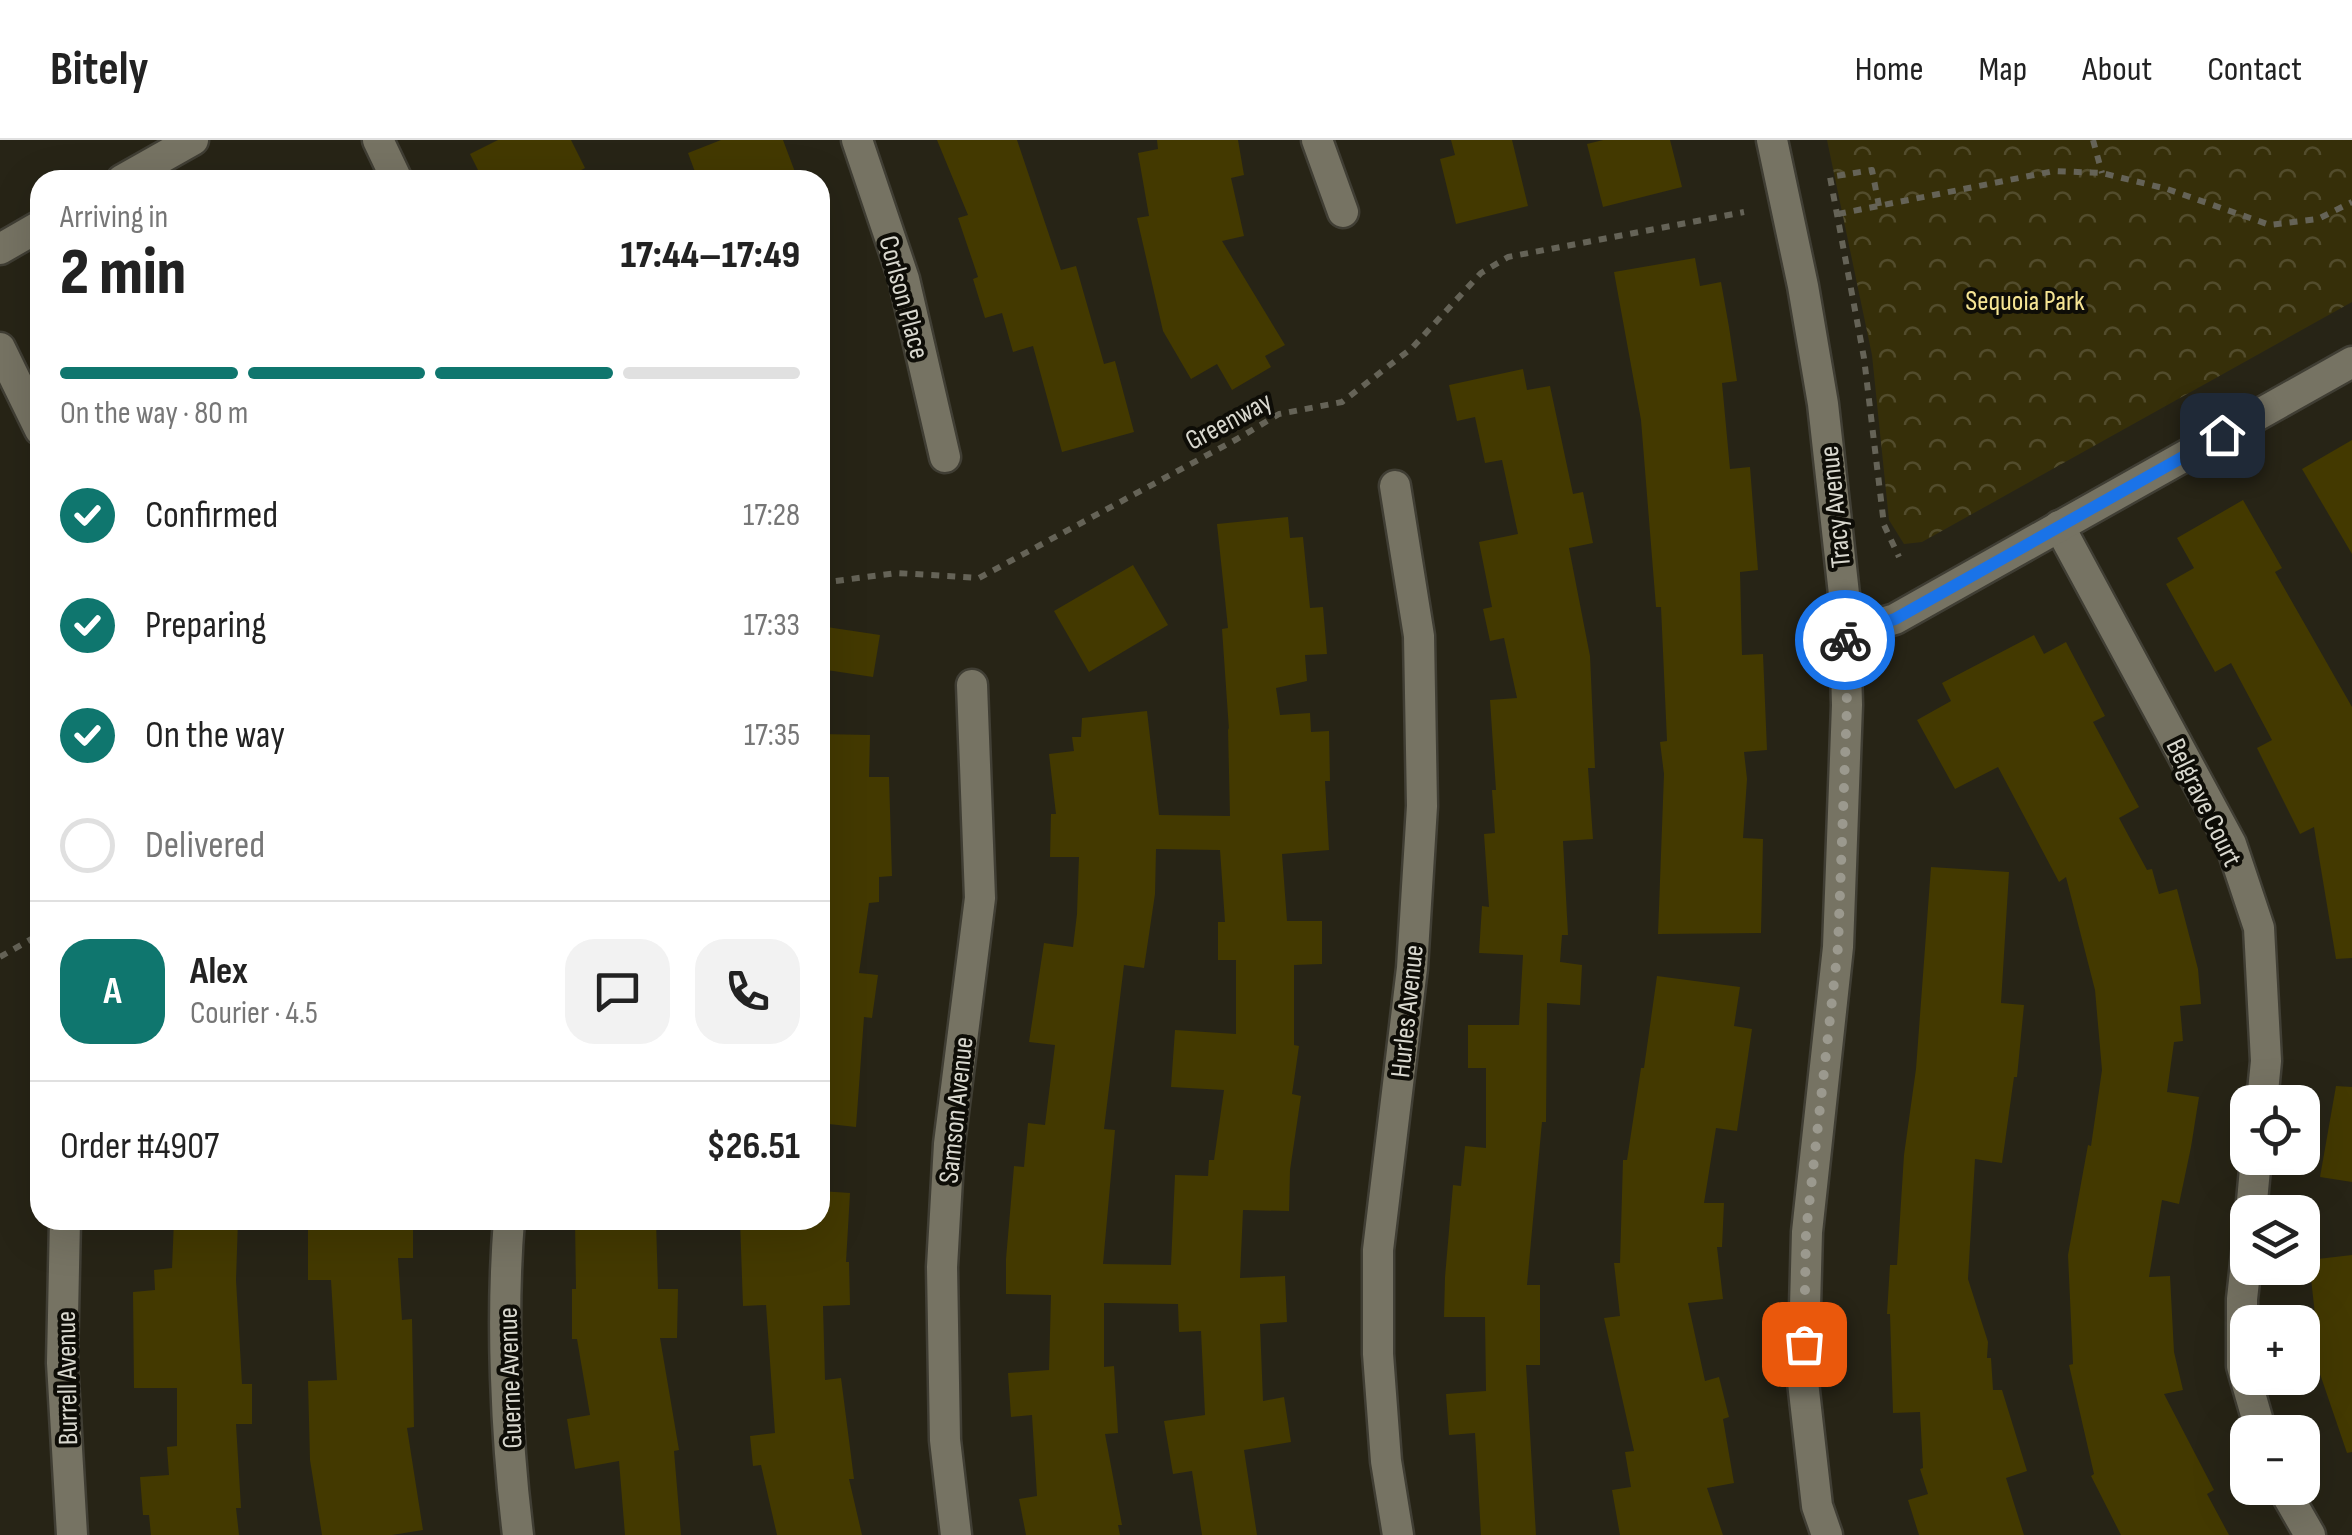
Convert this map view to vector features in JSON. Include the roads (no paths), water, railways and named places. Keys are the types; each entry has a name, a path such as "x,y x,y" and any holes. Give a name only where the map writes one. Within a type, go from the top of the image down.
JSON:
{"street":[{"path":"140,170 193,140"},
{"path":"378,140 393,170"},
{"name":"Corlson Place","path":"857,140 904,279 945,457"},
{"path":"1317,140 1344,212"},
{"name":"Tracy Avenue","path":"1772,140 1804,286 1823,404 1844,594 1847,705 1838,947 1806,1232 1803,1382 1817,1506 1827,1535"},
{"path":"0,249 30,232"},
{"path":"0,348 30,410"},
{"path":"1845,634 1895,619 2352,362"},
{"name":"Hurles Avenue","path":"1394,486 1419,636 1422,806 1412,968 1378,1250 1380,1390 1398,1535"},
{"name":"Belgrave Court","path":"2059,526 2230,844 2258,928 2266,1061 2264,1085"},
{"name":"Samson Avenue","path":"956,1535 946,1440 942,1267 949,1144 980,898 972,685"},
{"name":"Burrell Avenue","path":"65,1230 62,1364 72,1535"},
{"name":"Guerne Avenue","path":"508,1230 511,1481 518,1535"},
{"path":"2244,1285 2242,1366 2255,1415"},
{"path":"2293,1505 2310,1535"}],"park label":[{"name":"Sequoia Park","path":"2025,300"}]}
